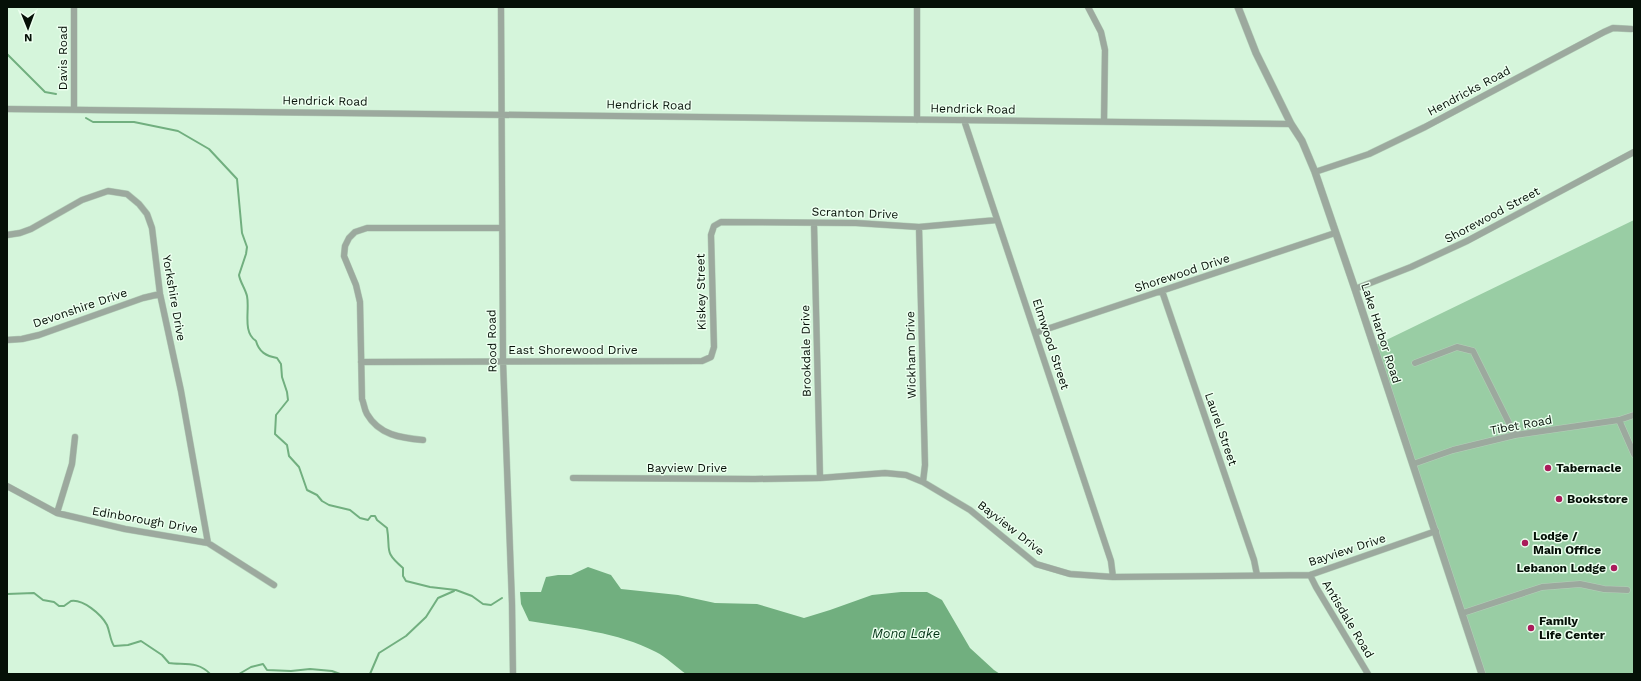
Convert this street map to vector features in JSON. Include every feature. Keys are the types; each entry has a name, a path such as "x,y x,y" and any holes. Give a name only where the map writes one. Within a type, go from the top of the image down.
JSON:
{"street":[{"name":"Davis Road","path":"74,7 74,108"},
{"name":"Rood Road","path":"501,7 503,361 512,603 513,674"},
{"path":"917,7 917,120"},
{"path":"1088,7 1100,32 1105,50 1104,122"},
{"name":"Lake Harbor Road","path":"1238,7 1256,53 1291,124 1302,141 1315,172 1436,531 1482,674"},
{"name":"Hendricks Road","path":"1315,172 1369,154 1418,130 1604,32 1613,28 1633,28"},
{"name":"Hendrick Road","path":"7,108 1291,124"},
{"name":"Elmwood Street","path":"964,120 1111,561 1113,577"},
{"name":"Shorewood Street","path":"1355,289 1411,267 1467,241 1634,152"},
{"name":"Yorkshire Drive","path":"7,235 20,233 31,229 82,200 95,194 108,191 126,194 139,204 147,214 152,228 160,294 181,391 208,543"},
{"name":"Scranton Drive","path":"714,226 721,222 856,223 919,227 997,220"},
{"name":"Brookdale Drive","path":"814,223 820,478"},
{"name":"Kiskey Street","path":"711,357 714,348 711,235 714,226"},
{"name":"Wickham Drive","path":"919,227 925,457 923,482"},
{"path":"423,440 398,437 379,428 367,413 362,399 360,302 344,256 345,246 349,238 356,232 367,228 502,228"},
{"name":"Shorewood Drive","path":"1035,333 1335,233"},
{"name":"Laurel Street","path":"1162,291 1254,560 1257,575"},
{"name":"Devonshire Drive","path":"7,340 22,340 39,335 143,298 160,294"},
{"path":"1414,362 1457,347 1473,351 1514,435"},
{"name":"East Shorewood Drive","path":"361,362 702,362 711,357"},
{"name":"Tibet Road","path":"1413,464 1453,450 1514,435 1619,420 1634,415"},
{"path":"1619,420 1634,454"},
{"path":"57,513 72,464 75,437"},
{"name":"Bayview Drive","path":"573,478 820,478 885,474 906,475 923,482 970,510 1036,564 1070,574 1113,577 1310,575 1436,531"},
{"name":"Edinborough Drive","path":"7,486 57,513 125,529 208,543 274,585"},
{"name":"Antisdale Road","path":"1310,575 1368,674"},
{"path":"1463,613 1542,587 1580,584 1604,589 1627,590"}],"shaded area":[{"path":"1634,220 1634,674 1482,674 1374,346"}],"water":[{"name":"Mona Lake","path":"588,567 611,575 621,589 678,595 715,603 757,604 804,618 872,595 901,592 927,592 942,600 970,648 1000,674 686,674 660,654 641,645 610,635 529,621 521,604 520,592 541,592 546,577 571,575"}],"waterway":[{"path":"7,54 45,92 56,94"},
{"path":"86,118 93,122 134,122 178,131 209,149 237,179 242,233 247,247 239,275 247,296 247,320 249,332 261,351 266,355 277,358 281,364 282,377 288,400 276,415 275,434 287,445 289,456 299,467 307,490 317,495 322,501 329,505 350,510 360,518 368,520 371,516 375,516 377,520 387,528 390,554 403,568 403,576 406,581 430,587 456,590 472,596 483,604 491,605 502,598"},
{"path":"370,674 379,653 406,636 426,617 438,598 454,591"},
{"path":"7,594 34,593 43,600 54,602 59,606 64,606 71,601 81,602 96,612 104,621 107,625 114,646 128,645 141,641 162,655 169,663 196,665 206,670 210,674"},
{"path":"239,674 251,667 263,664 267,670 291,671 310,669 332,671 340,674"}],"place":[{"name":"Tabernacle","path":"1548,468"},
{"name":"Bookstore","path":"1559,499"},
{"name":"Lodge / Main Office","path":"1525,543"},
{"name":"Lebanon Lodge","path":"1614,568"},
{"name":"Family Life Center","path":"1531,628"}]}
